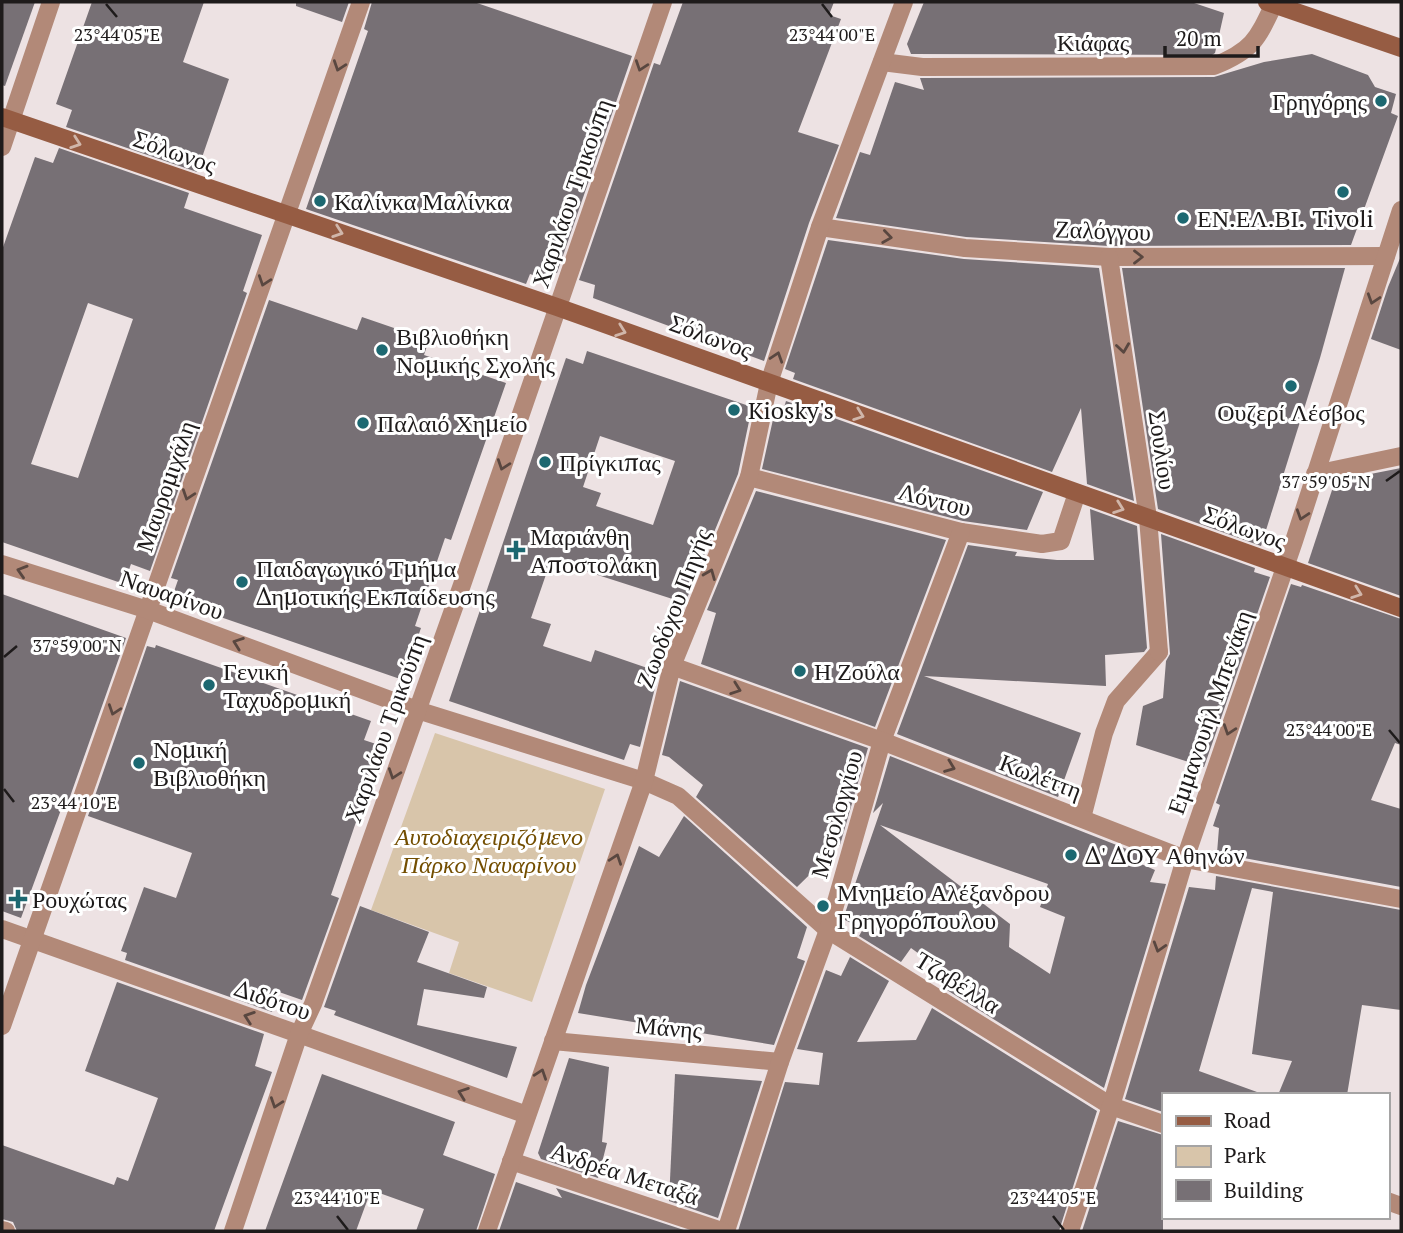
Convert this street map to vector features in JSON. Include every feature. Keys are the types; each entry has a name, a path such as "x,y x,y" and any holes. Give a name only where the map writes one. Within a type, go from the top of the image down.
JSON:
{"main road":[{"path":"1270,3 1401,48"},
{"name":"Σόλωνος","path":"7,119 557,307 1401,608"}],"street":[{"path":"2,147 7,119 51,2"},
{"name":"Μαυρομιχάλη","path":"2,1026 361,2"},
{"name":"Χαριλάου Τρικούπη","path":"233,1231 299,1034 313,1004 663,2"},
{"name":"Ζωοδόχου Πηγής","path":"487,1231 644,781 671,666 750,477 769,383 820,227 904,2"},
{"name":"Κιάφας","path":"882,62 922,67 1214,66 1239,56 1259,37 1270,3"},
{"name":"Εμμανουήλ Μπενάκη","path":"1070,1231 1111,1106 1185,859 1285,567 1401,210"},
{"name":"Ζαλόγγου","path":"820,227 965,248 1109,257 1386,256"},
{"name":"Σουλίου","path":"1082,818 1104,733 1116,701 1159,652 1148,518 1109,257"},
{"path":"1315,474 1401,456"},
{"name":"Λόντου","path":"750,477 961,532 1042,544 1061,541 1077,493"},
{"name":"Μεσολογγίου","path":"724,1231 780,1062 828,930 883,741 961,532"},
{"name":"Ναυαρίνου","path":"2,564 148,610 417,709 644,781"},
{"name":"Κωλέττη","path":"671,666 883,741 1185,859 1401,899"},
{"name":"Τζαβέλλα","path":"644,781 678,796 828,930 1111,1106 1162,1124"},
{"name":"Διδότου","path":"2,929 527,1115"},
{"name":"Μάνης","path":"553,1041 780,1062"},
{"name":"Ανδρέα Μεταξά","path":"511,1161 724,1231"}],"green space":[{"name":"Αυτοδιαχειριζόμενο Πάρκο Ναυαρίνου","path":"435,733 605,789 532,1002 449,973 459,942 371,910"}],"building":[{"path":"2,2 35,2 5,86 2,85"},
{"path":"92,2 204,2 183,62 229,79 197,172 66,127 72,110 56,104"},
{"path":"296,2 349,2 342,22 296,6"},
{"path":"372,2 474,2 632,56 557,273 548,270 545,279 530,274 526,284 306,209 368,31 364,29"},
{"path":"683,2 834,2 829,15 841,19 798,132 839,145 809,223 764,361 593,298 595,285 579,280 654,63 660,65"},
{"path":"924,2 1191,2 1224,13 1215,53 1212,55 911,54 907,44"},
{"path":"1312,54 1368,75 1375,87 1396,94 1391,113 1398,116 1351,245 1109,246 966,237 836,218 860,152 870,155 895,82 924,90 920,78 1214,77 1264,62"},
{"path":"59,148 189,193 184,208 262,235 243,291 247,293 150,571 131,564 124,584 2,542 2,250 35,157 53,163","holes":["88,303 133,319 78,478 31,464"]},
{"path":"828,240 964,259 1099,268 1134,501 1087,484 1081,408 1052,472 793,379 795,373 785,369"},
{"path":"1401,256 1401,350 1371,339"},
{"path":"1122,268 1345,268 1320,358 1261,546 1158,509"},
{"path":"269,300 357,330 362,317 429,340 424,355 506,383 451,540 445,538 415,626 421,628 403,680 171,600 178,580 171,578"},
{"path":"587,351 752,407 738,474 685,603 551,560 531,618 551,624 543,646 591,662 595,650 659,672 640,747 630,744 624,760 449,701 566,358 583,364","holes":["600,436 675,461 653,525 596,506 601,493 583,487"]},
{"path":"786,401 1043,492 1027,530 963,521 762,469 774,415 781,417"},
{"path":"1401,468 1401,596 1308,563 1335,481"},
{"path":"756,491 946,540 875,727 701,664 716,613 707,610"},
{"path":"1090,509 1137,526 1147,648 1144,652 1105,655 1106,686 924,676 1081,733 1058,797 897,734 968,545 1017,552 1015,556 1094,560"},
{"path":"1161,534 1255,568 1254,572 1270,577 1204,767 1136,745 1143,706 1163,698 1166,661 1170,654"},
{"path":"1291,584 1302,585 1401,619 1401,745 1395,743 1371,800 1401,809 1401,887 1217,853 1219,828 1213,826 1220,805 1216,803"},
{"path":"2,594 126,638 66,808 62,807 21,918 2,911"},
{"path":"156,645 371,721 364,740 382,746 331,895 339,898 302,1000 279,992 272,1012 125,960 127,953 121,951 144,887 176,898 192,853 88,816 147,646 155,648"},
{"path":"680,681 868,748 840,845 797,887 696,797 703,785 669,757 662,755"},
{"path":"890,756 1142,855 1139,863 1155,870 1150,882 1166,884 1104,1088 942,987 948,975 911,948 901,962 859,936 863,929 843,919 883,803 873,813","holes":["880,825 1048,884 1040,907 1065,917 1050,974 1009,947 1010,924"]},
{"path":"684,816 807,927 797,958 805,961 774,1045 578,1013 639,846 659,857"},
{"path":"1216,876 1401,910 1401,1010 1362,1005 1347,1093 1279,1093 1292,1061 1252,1054 1273,892 1252,888 1199,1071 1257,1093 1162,1093 1162,1112 1125,1099 1189,887 1215,890"},
{"path":"360,906 429,932 417,962 487,987 484,998 424,989 417,1025 517,1047 507,1078 334,1015 336,1011 324,1007"},
{"path":"850,957 889,981 857,1042 916,1040 932,1008 1097,1111 1059,1231 738,1231 785,1082 819,1085 823,1053 797,1049 826,970 841,976"},
{"path":"117,982 264,1034 255,1066 272,1072 214,1231 17,1231 13,1222 2,1219 2,1145 114,1185 117,1177 128,1181 158,1098 85,1071"},
{"path":"569,1058 609,1067 602,1142 607,1143 598,1178 541,1159 538,1153"},
{"path":"322,1074 455,1122 443,1155 495,1174 476,1231 416,1231 424,1209 371,1190 356,1231 265,1231"},
{"path":"675,1074 762,1081 718,1218 669,1201"},
{"path":"1118,1121 1162,1135 1163,1231 1082,1231"},
{"path":"516,1182 562,1198 556,1188 687,1231 499,1231"}],"place":[{"name":"Γρηγόρης","path":"1381,101"},
{"name":"Tivoli","path":"1343,192"},
{"name":"Καλίνκα Μαλίνκα","path":"320,201"},
{"name":"ΕΝ.ΕΛ.ΒΙ.","path":"1183,218"},
{"name":"Βιβλιοθήκη Νομικής Σχολής","path":"382,350"},
{"name":"Ουζερί Λέσβος","path":"1291,386"},
{"name":"Kiosky's","path":"734,410"},
{"name":"Παλαιό Χημείο","path":"363,423"},
{"name":"Πρίγκιπας","path":"545,462"},
{"name":"Μαριάνθη Αποστολάκη","path":"516,550"},
{"name":"Παιδαγωγικό Τμήμα Δημοτικής Εκπαίδευσης","path":"242,582"},
{"name":"Η Ζούλα","path":"800,671"},
{"name":"Γενική Ταχυδρομική","path":"209,685"},
{"name":"Νομική Βιβλιοθήκη","path":"139,763"},
{"name":"Δ' ΔΟΥ Αθηνών","path":"1071,855"},
{"name":"Ρουχώτας","path":"18,899"},
{"name":"Μνημείο Αλέξανδρου Γρηγορόπουλου","path":"823,906"}]}
